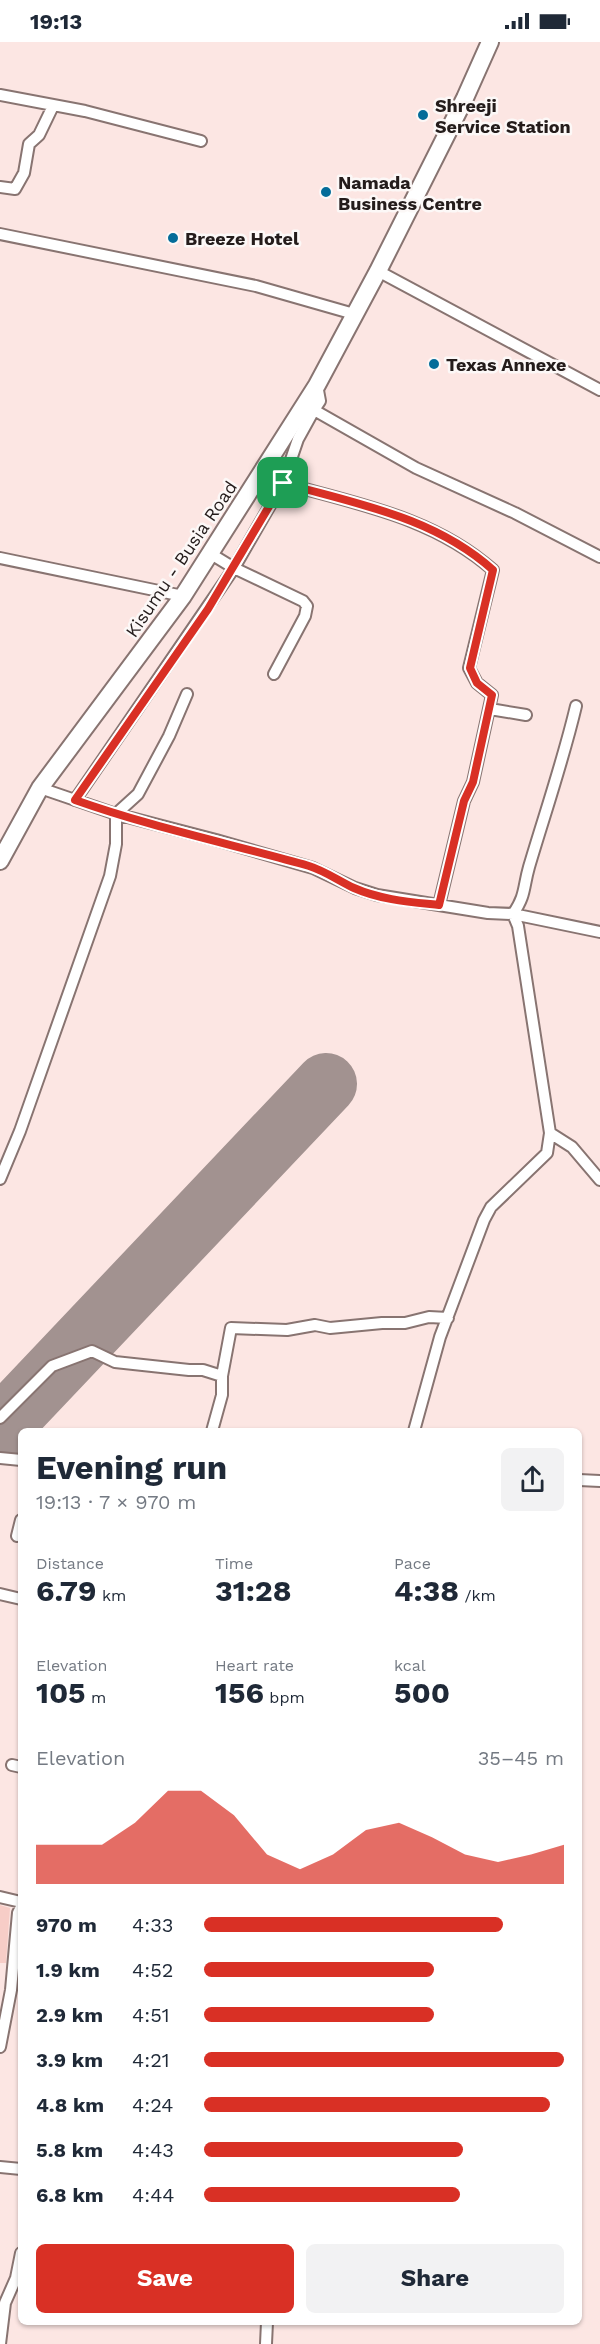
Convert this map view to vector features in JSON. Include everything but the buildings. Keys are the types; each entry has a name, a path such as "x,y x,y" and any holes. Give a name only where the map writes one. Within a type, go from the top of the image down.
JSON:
{"highway":[{"name":"Kisumu - Busia Road","path":"1,859 40,788 183,596 316,385 378,271 465,98 490,42"}],"street":[{"path":"0,95 85,111 201,141"},
{"path":"0,187 15,189 21,182 29,144 39,135 53,106"},
{"path":"0,234 256,286 354,314"},
{"path":"378,271 600,390"},
{"path":"75,800 234,568 283,483 298,439 321,401 316,385"},
{"path":"314,410 416,468 515,513 600,557"},
{"path":"264,470 283,483 417,522 465,547 493,570 470,668 477,683 492,695 490,709 484,726 473,782 464,801 439,905"},
{"path":"211,554 307,606 305,616 274,674"},
{"path":"0,558 183,596"},
{"path":"0,1179 32,1098 110,876 117,844 116,814 138,794 188,694"},
{"path":"513,914 523,900 529,869 553,794 576,706"},
{"path":"490,709 526,716"},
{"path":"40,788 116,814 313,868 377,896 488,913 513,914 600,932"},
{"path":"415,1428 448,1318 484,1220 491,1207 547,1153 550,1133 518,926 513,914"},
{"path":"550,1133 572,1147 600,1180"},
{"path":"213,1428 222,1395 222,1376 231,1328 287,1330 315,1325 330,1328 405,1323 429,1317 448,1318"},
{"path":"0,1418 52,1366 92,1351 115,1362 203,1370 222,1376"},
{"path":"0,1458 18,1461"},
{"path":"582,1480 600,1480"},
{"path":"17,1536 18,1532"},
{"path":"0,1594 18,1598"},
{"path":"0,1897 18,1901"},
{"path":"0,2047 11,1990 18,1913"},
{"path":"0,2167 18,2169"},
{"path":"0,2344 5,2303 18,2268"},
{"path":"266,2344 267,2325"}],"shaded area":[{"path":"0,1905 10,1908 6,1963 0,1963"}],"runway":[{"path":"0,1428 326,1084"}],"place":[{"name":"Shreeji Service Station","path":"423,115"},
{"name":"Namada Business Centre","path":"326,192"},
{"name":"Breeze Hotel","path":"173,238"},
{"name":"Texas Annexe","path":"434,364"}],"route":[{"path":"283,483 396,514 417,522 465,547 493,570 470,668 477,683 492,695 490,709 484,726 473,782 464,801 439,905 377,896 313,868 116,814 75,800 208,609 283,483"}]}
